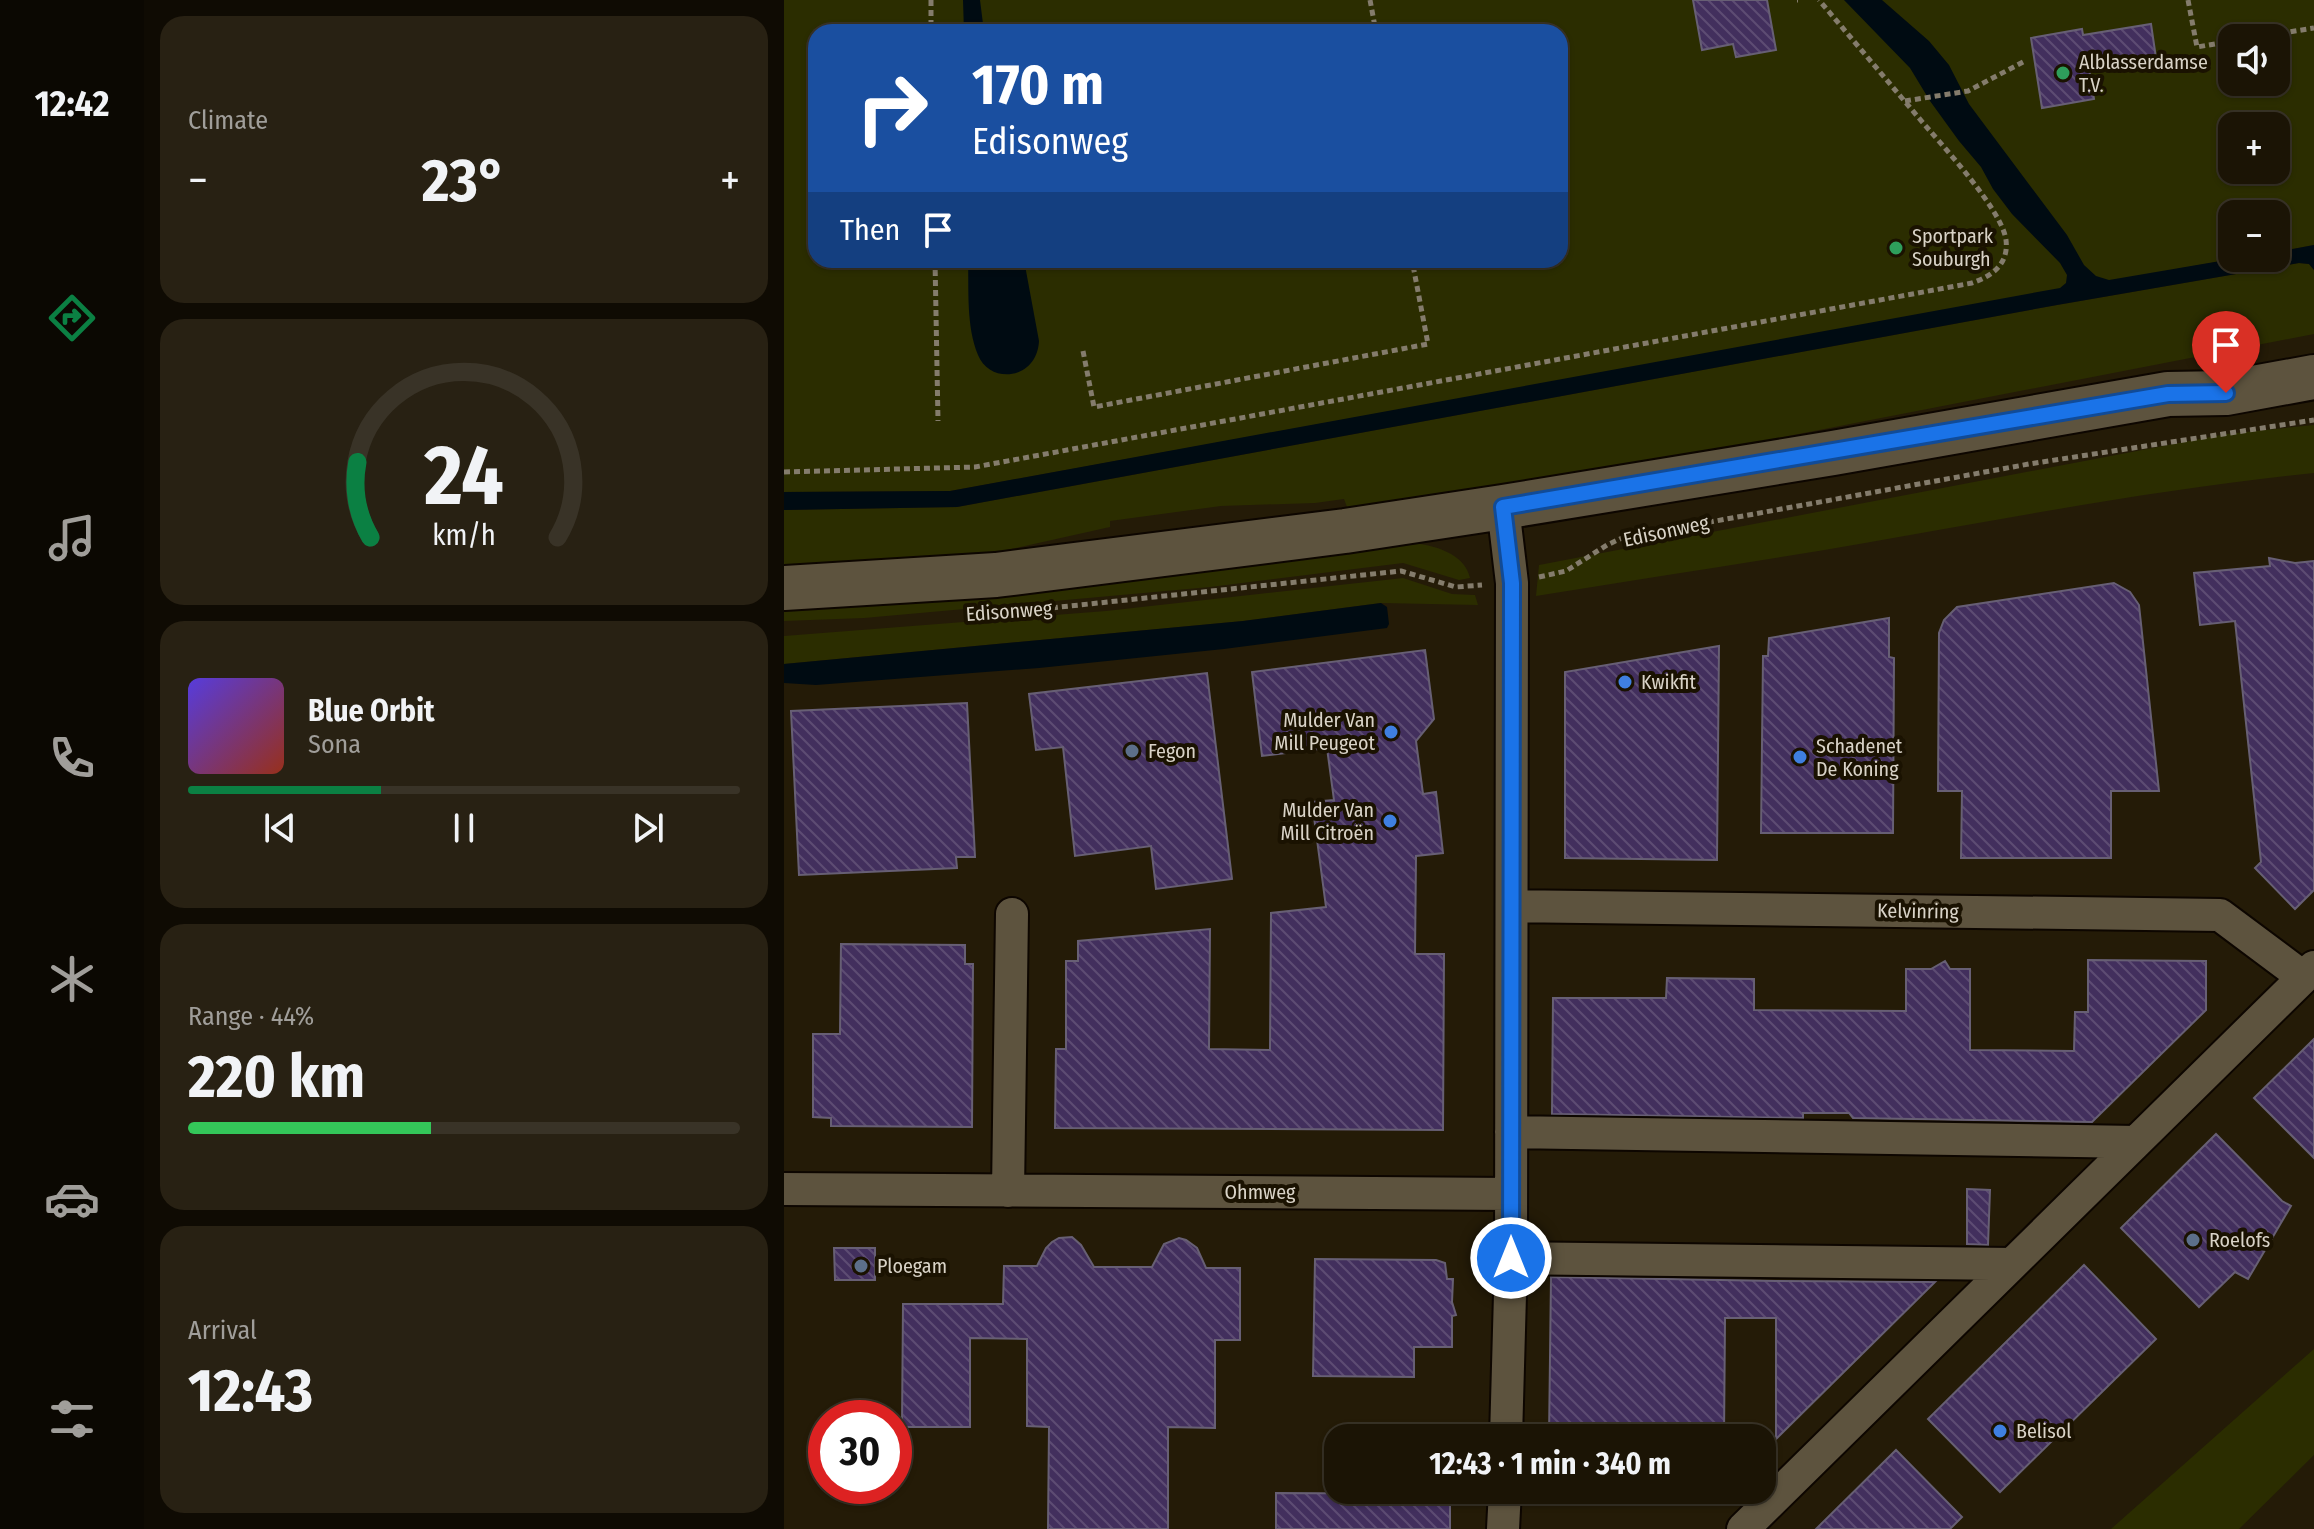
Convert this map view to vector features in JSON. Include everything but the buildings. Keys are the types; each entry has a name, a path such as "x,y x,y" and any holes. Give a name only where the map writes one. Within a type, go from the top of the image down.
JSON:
{"street":[{"name":"Edisonweg","path":"2168,394 2220,376 2314,356"},
{"name":"Edisonweg","path":"784,588 996,575 1345,531 2168,394 2226,393 2314,377"},
{"path":"1503,507 1512,583 1511,1258 1506,1424"},
{"name":"Kelvinring","path":"1512,906 2220,915 2309,972 1743,1529"},
{"path":"1008,1191 1012,914"},
{"path":"1511,1132 2136,1142"},
{"name":"Ohmweg","path":"784,1189 1511,1194"},
{"path":"1511,1258 2012,1264"},
{"path":"1503,1529 1504,1504"}],"path":[{"path":"931,0 931,24"},
{"path":"1370,0 1374,24"},
{"path":"784,472 975,467 1972,283 1987,277 1999,268 2004,259 2006,240 2000,222 1973,182 1819,0"},
{"path":"2188,0 2197,47 2218,43"},
{"path":"2290,32 2314,28"},
{"path":"1905,101 1968,91 2025,61"},
{"path":"935,268 938,421"},
{"path":"1083,351 1094,407 1428,344 1414,268"},
{"name":"Edisonweg","path":"1030,610 1401,571 1456,587 1512,583 1566,571 1622,538 2029,464 2314,420"},
{"path":"1758,502 1759,512"}],"shaded area":[{"name":"Sportpark Souburgh","path":"784,0 2314,0 2314,245 2290,249 2290,200 2218,200 2218,262 950,491 784,492"},
{"path":"963,0 980,0 983,24 964,24"},
{"path":"1844,0 1882,0 1929,41 1949,65 1969,104 2067,235 2084,265 2096,276 2109,280 2218,261 2218,272 2247,272 957,507 784,510 784,492 950,491 2060,288 2066,283 2067,275 2060,263 2012,214 1981,167 1930,101 1910,68"},
{"path":"2314,245 2314,270 2309,264 2290,265 2290,249"},
{"path":"2309,264 2314,270 2314,334 1670,459 1523,484 1347,507 1344,499 1221,506 1110,521 1110,527 975,557 784,573 784,510 957,507 2057,305 2247,272 2290,272 2290,265"},
{"path":"968,268 1025,268 1039,341 1030,364 1012,374 992,371 984,365 974,344"},
{"path":"2314,425 2314,473 2145,495 1536,596 1539,565 2226,434"},
{"path":"1412,543 1438,548 1455,556 1467,569 1470,578 1459,580 1403,563 1210,587 864,618 784,621 784,603"},
{"path":"1403,578 1452,594 1475,595 1478,605 1381,603 1243,621 784,664 784,636 1106,611"},
{"path":"1381,603 1387,607 1387,628 1039,668 816,685 784,683 784,664 1243,621"},
{"path":"2314,1349 2314,1455 2239,1529 2111,1529"}],"place":[{"name":"Alblasserdamse T.V.","path":"2063,73"},
{"name":"Sportpark Souburgh","path":"1896,248"},
{"name":"Kwikfit","path":"1625,682"},
{"name":"Mulder Van Mill Peugeot","path":"1391,732"},
{"name":"Fegon","path":"1132,751"},
{"name":"Schadenet De Koning","path":"1800,757"},
{"name":"Mulder Van Mill Citroën","path":"1390,821"},
{"name":"Roelofs","path":"2193,1240"},
{"name":"Ploegam","path":"861,1266"},
{"name":"Belisol","path":"2000,1431"}],"route":[{"path":"1511,1258 1512,583 1503,507 2168,394 2226,393"}]}
